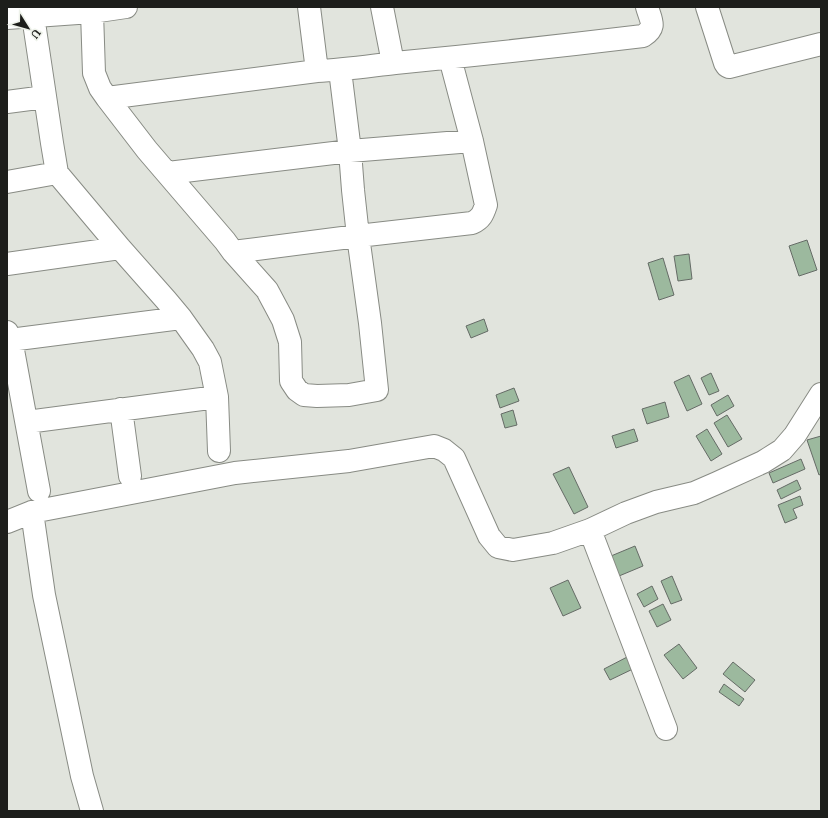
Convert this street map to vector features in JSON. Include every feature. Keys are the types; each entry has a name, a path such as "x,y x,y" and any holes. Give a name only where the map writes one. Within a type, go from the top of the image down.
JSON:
{"street":[{"path":"7,18 92,12 126,7"},
{"path":"309,7 317,71"},
{"path":"382,7 393,63"},
{"path":"107,98 317,71 340,70 393,63 538,49 643,36 649,32 652,27 647,7"},
{"path":"707,7 725,63 730,67 821,44"},
{"path":"92,12 94,73 100,88 147,150 266,290 283,320 290,342 291,381 297,390 304,395 349,395 377,390 340,70"},
{"path":"33,16 57,173 181,318 203,349 210,362 217,397 219,451"},
{"path":"233,252 472,223 477,221 482,215 486,205 472,142 450,58"},
{"path":"7,102 45,97"},
{"path":"168,174 350,151 472,142"},
{"path":"7,182 57,173"},
{"path":"7,264 120,248"},
{"path":"39,491 13,350 8,336 181,318"},
{"path":"7,522 32,512 235,473 349,461 434,446 444,450 454,458 489,536 498,547 513,550 553,544 590,530 626,512 694,492 763,462 782,450 795,435 821,394"},
{"path":"26,422 217,397"},
{"path":"121,410 130,476"},
{"path":"32,512 45,602 82,776 92,811"},
{"path":"590,530 666,729"}],"building":[{"path":"807,240 817,270 799,276 789,246"},
{"path":"689,254 692,279 678,281 674,256"},
{"path":"663,258 674,295 659,300 648,263"},
{"path":"484,319 488,331 471,338 466,326"},
{"path":"711,373 719,391 709,395 701,378"},
{"path":"689,375 702,404 687,411 674,382"},
{"path":"514,388 519,401 500,408 496,395"},
{"path":"728,395 734,406 717,416 711,405"},
{"path":"665,402 669,417 647,424 642,409"},
{"path":"513,410 517,425 505,428 501,414"},
{"path":"727,415 742,439 728,447 714,423"},
{"path":"634,429 638,441 616,448 612,436"},
{"path":"707,429 722,454 711,461 696,436"},
{"path":"821,436 821,474 819,475 807,440"},
{"path":"801,459 805,469 773,483 769,473"},
{"path":"569,467 588,507 574,514 553,474"},
{"path":"797,480 801,489 781,499 777,490"},
{"path":"800,496 803,505 793,509 797,518 785,523 778,505"},
{"path":"635,546 643,566 619,576 611,556"},
{"path":"672,576 682,600 671,604 661,581"},
{"path":"568,580 581,608 563,616 550,588"},
{"path":"652,586 658,599 644,607 637,594"},
{"path":"663,604 671,620 657,627 649,611"},
{"path":"679,644 697,668 683,679 664,655"},
{"path":"631,655 637,667 610,680 604,669"},
{"path":"733,662 755,680 745,692 723,674"},
{"path":"724,684 744,699 739,706 719,692"}]}
